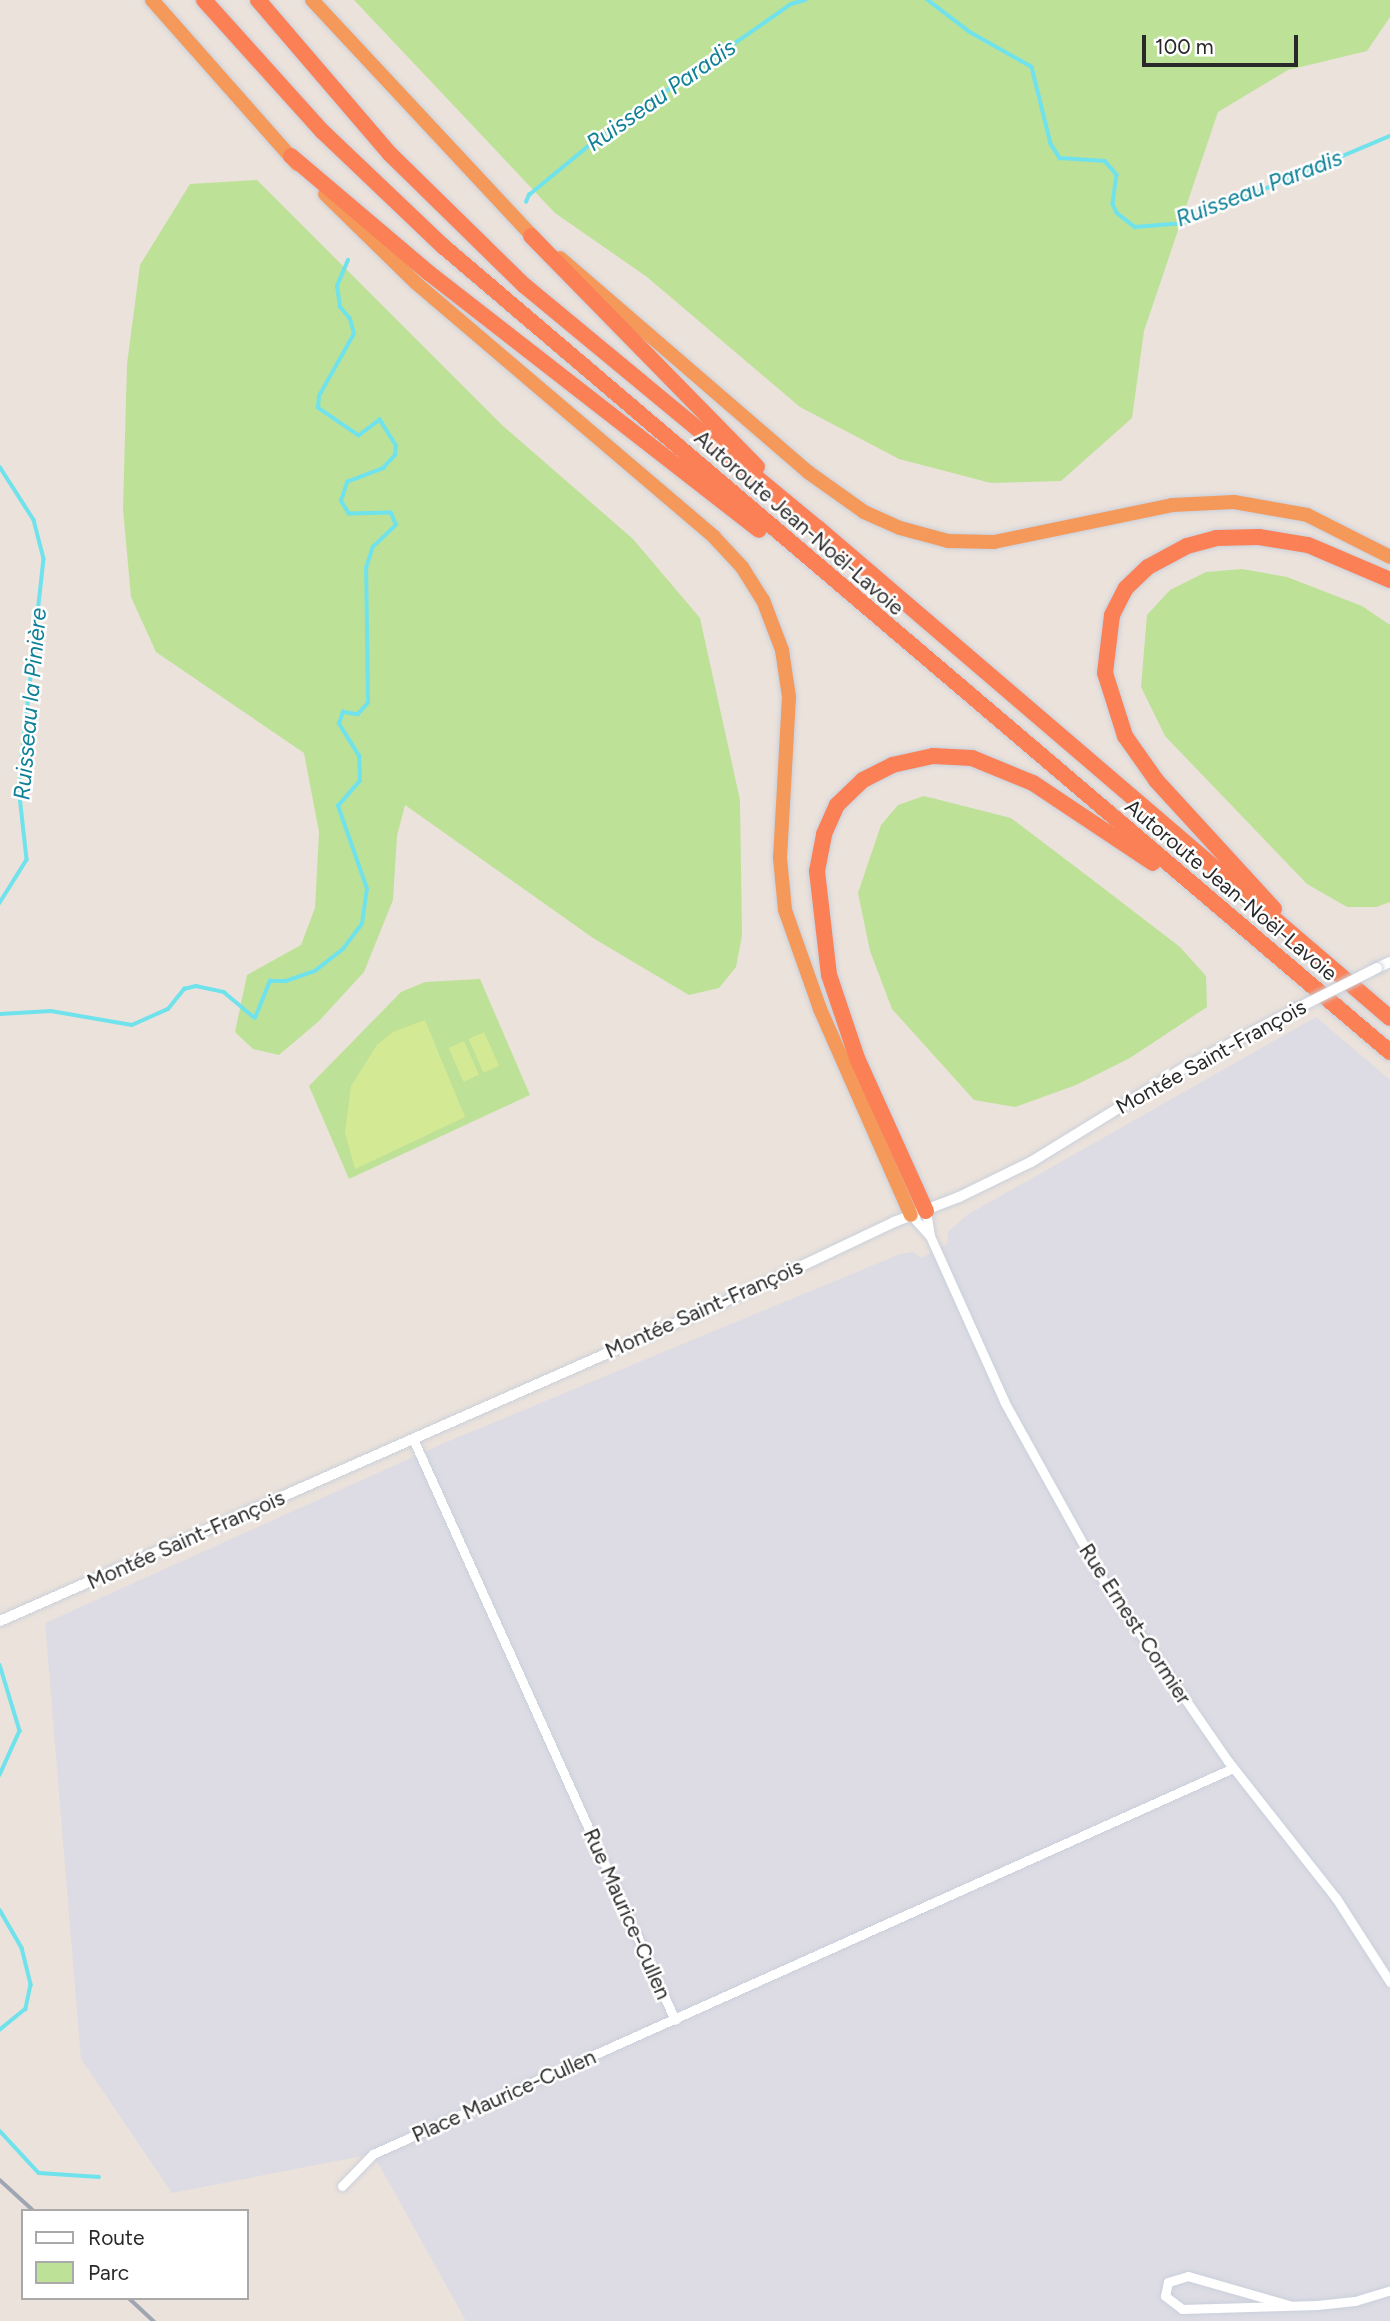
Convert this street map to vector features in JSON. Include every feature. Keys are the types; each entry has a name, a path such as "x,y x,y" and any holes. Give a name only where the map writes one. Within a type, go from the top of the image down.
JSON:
{"highway":[{"path":"152,0 291,156 416,283 715,537 763,600 782,650 789,697 780,858 785,910 820,1009 918,1213"},
{"name":"Autoroute Jean-Noël-Lavoie","path":"204,0 285,92 402,209 908,644 1390,1052"},
{"name":"Autoroute Jean-Noël-Lavoie","path":"258,0 349,109 466,231 616,365 818,528 1390,1018"},
{"path":"313,0 531,236 818,528"},
{"path":"291,156 429,273 908,644"},
{"path":"531,236 594,284 808,472 851,504 893,526 938,539 994,542 1172,505 1234,502 1307,515 1390,557"},
{"path":"1312,952 1165,790 1130,744 1107,682 1109,623 1121,596 1141,572 1173,552 1216,538 1259,537 1308,545 1390,580"},
{"path":"918,1213 848,1035 827,968 817,871 824,834 845,796 872,775 912,759 944,756 985,761 1043,789 1228,914"}],"street":[{"name":"Montée Saint-François","path":"4,1619 414,1441 1031,1162 1184,1068 1390,962"},
{"name":"Rue Ernest-Cormier","path":"918,1213 930,1236"},
{"name":"Rue Ernest-Cormier","path":"918,1213 1004,1403 1048,1486 1126,1617 1233,1768 1323,1880 1390,1982"},
{"name":"Rue Maurice-Cullen","path":"414,1441 675,2020 1233,1768"},
{"name":"Place Maurice-Cullen","path":"342,2186 373,2154 675,2020"},
{"path":"1289,2305 1188,2276 1168,2282 1165,2296 1181,2309 1289,2305 1355,2301 1390,2290"}],"shaded area":[{"path":"1316,1017 1390,1080 1390,2321 466,2321 373,2154 172,2193 81,2059 45,1623 444,1443 900,1254 913,1252 921,1258 947,1244 948,1232 967,1215"}],"green space":[{"path":"354,0 1390,0 1390,17 1367,51 1288,70 1218,112 1144,331 1132,418 1061,481 991,483 899,459 800,407 647,277 555,213"},
{"path":"257,180 502,425 633,539 700,618 740,800 742,936 736,967 719,988 689,995 593,938 405,805 397,836 393,900 364,972 319,1021 279,1055 253,1049 235,1032 247,975 301,945 315,908 319,832 304,753 156,652 131,597 123,509 127,364 140,265 190,184"},
{"path":"1242,569 1287,577 1362,606 1390,625 1390,902 1376,907 1347,907 1307,884 1165,736 1141,687 1147,615 1170,590 1206,572"},
{"path":"924,796 1011,818 1180,947 1206,976 1207,1007 1130,1058 1076,1085 1015,1107 974,1100 892,1009 870,951 858,893 881,825 898,805"},
{"path":"480,979 530,1095 349,1179 309,1086 401,992 425,982"},
{"path":"425,1020 465,1117 355,1169 345,1132 351,1086 377,1045 393,1032"},
{"path":"484,1032 499,1066 484,1073 468,1039"},
{"path":"464,1041 479,1075 464,1082 448,1048"}],"waterway":[{"name":"Ruisseau Paradis","path":"526,202 529,195 597,139 791,4 805,0"},
{"name":"Ruisseau Paradis","path":"928,0 970,32 1032,67 1051,144 1060,158 1105,161 1117,175 1113,204 1117,213 1135,227 1184,223 1390,136"},
{"name":"Ruisseau Paradis","path":"0,1014 51,1011 132,1025 168,1009 184,989 196,986 224,992 255,1018 270,981 286,981 315,971 343,949 362,924 367,889 338,806 360,781 359,756 339,724 343,712 358,714 368,703 366,568 373,547 396,525 391,513 349,514 341,501 347,482 383,468 395,455 396,446 380,420 359,436 318,408 319,396 354,334 350,319 340,307 337,286 348,260"},
{"name":"Ruisseau la Pinière","path":"0,467 34,520 44,559 19,787 27,860 0,903"},
{"name":"Ruisseau la Pinière","path":"0,1665 20,1731 0,1775"},
{"name":"Ruisseau la Pinière","path":"0,1910 22,1948 31,1985 26,2009 0,2030"},
{"path":"0,2131 39,2173 99,2177"}],"railway":[{"path":"0,2180 32,2209"},
{"path":"131,2300 154,2321"}]}
